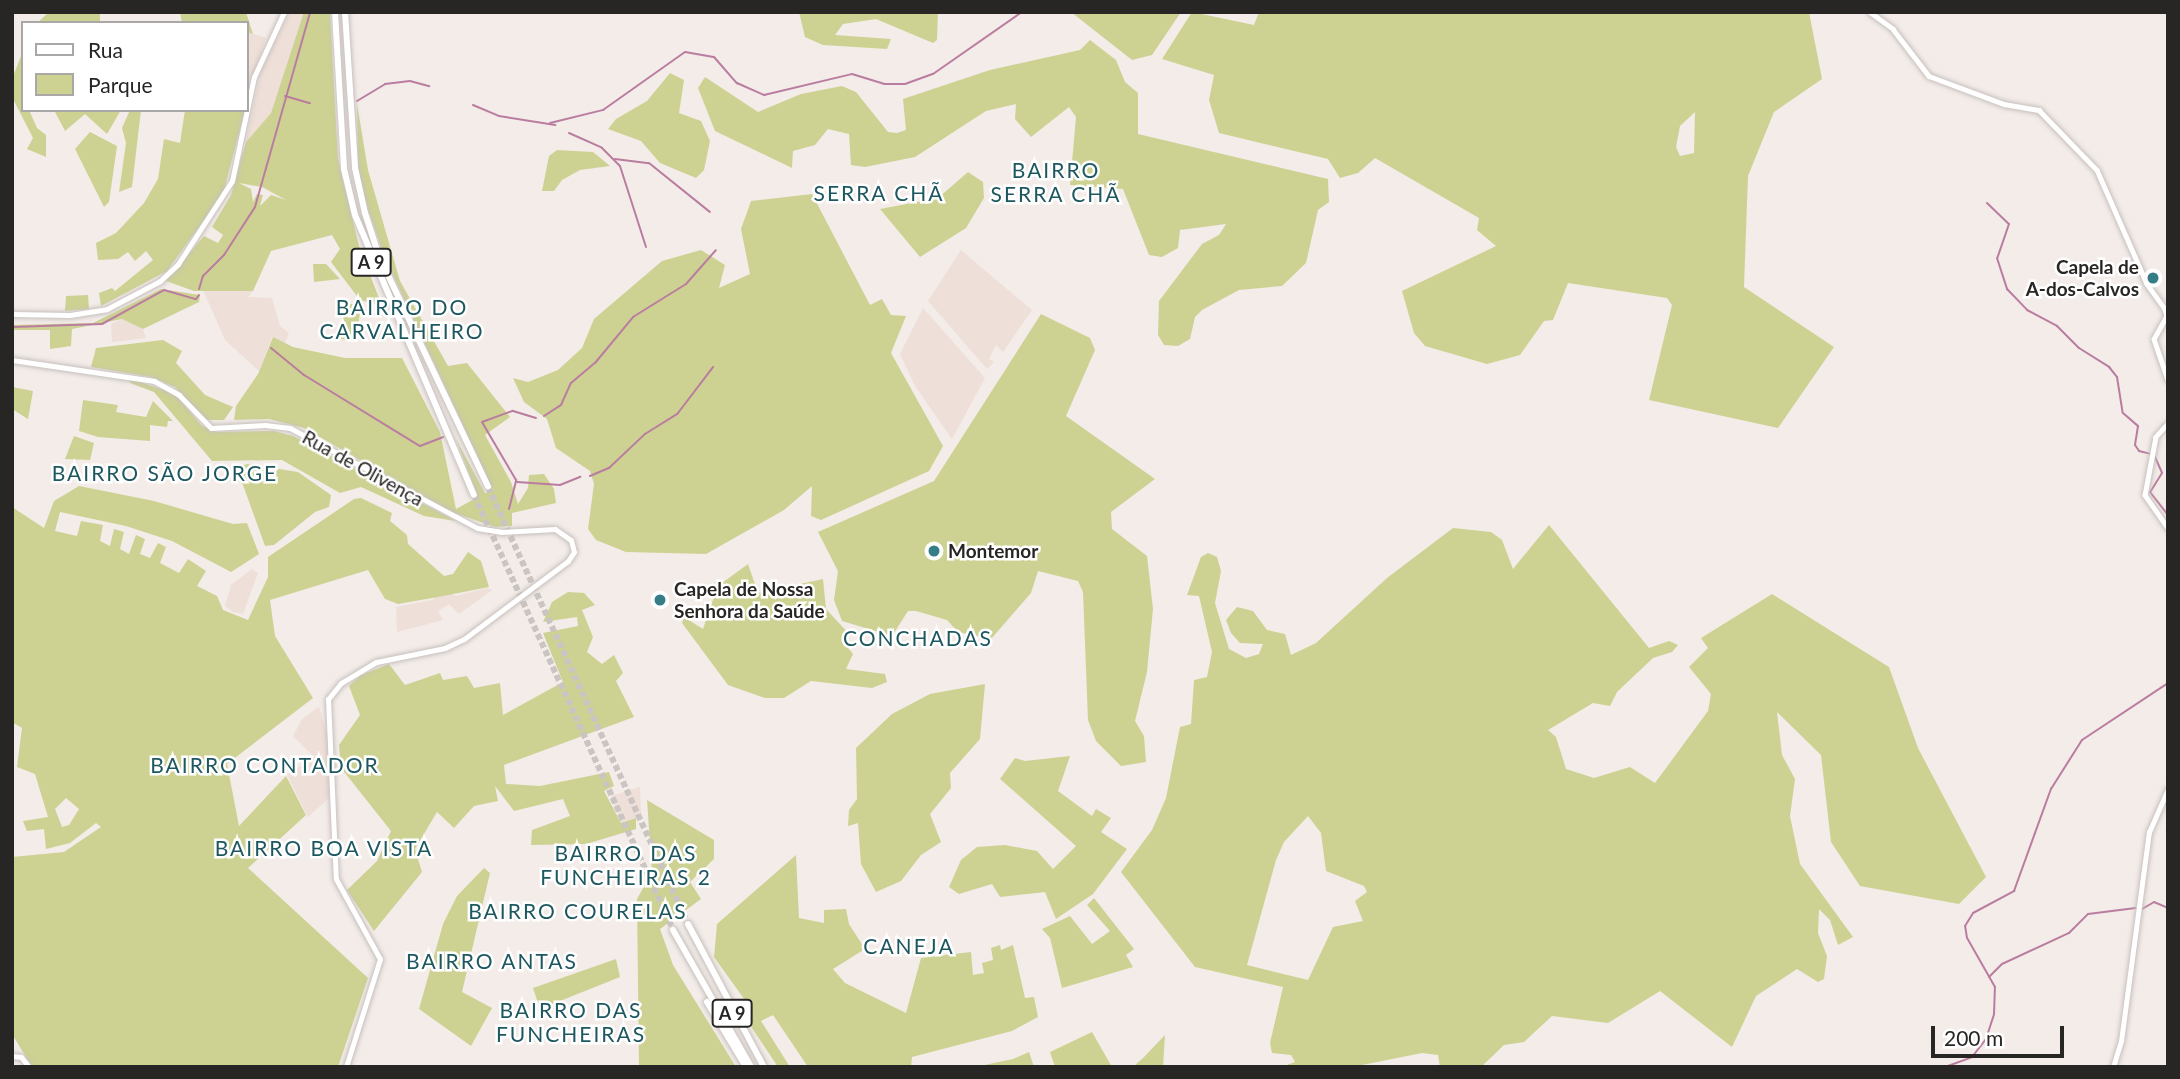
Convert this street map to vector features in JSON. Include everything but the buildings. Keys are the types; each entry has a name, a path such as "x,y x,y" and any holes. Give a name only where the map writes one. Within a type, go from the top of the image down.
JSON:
{"highway":[{"name":"A 9","path":"335,12 344,169 355,215 474,495"},
{"name":"A 9","path":"345,12 355,168 365,213 379,256 488,487"},
{"name":"A 9","path":"688,924 764,1067"},
{"name":"A 9","path":"673,930 751,1067"},
{"path":"695,971 710,1009 746,1067"}],"main road":[{"path":"248,106 254,78 284,12"},
{"path":"12,314 70,315 107,309 160,281 178,264 232,181 247,112"},
{"name":"Rua de Olivença","path":"12,360 114,374 168,388 211,428 265,425 290,428 464,523 501,532 559,530 574,549 568,561 464,639 445,648 376,662 341,683 328,699 336,879 380,959 346,1067"},
{"path":"2113,1067 2149,832 2168,789"},
{"path":"12,1056 24,1059 29,1067"}],"street":[{"path":"1870,12 1893,29 1929,76 2004,104 2039,110 2097,170 2109,190 2146,281 2165,309 2167,316 2154,339 2168,380"},
{"path":"2168,425 2156,437 2145,495 2168,528"}],"shaded area":[{"path":"290,12 304,12 303,23 271,113 246,142 261,71"},
{"path":"248,32 266,38 248,93"},
{"path":"961,250 1032,310 1003,352 996,345 989,359 994,362 987,369 928,301"},
{"path":"203,290 253,291 248,297 272,298 280,326 289,333 285,344 272,337 259,371 225,340"},
{"path":"923,308 985,378 952,439 915,386 900,354"},
{"path":"122,319 143,329 146,338 112,342 111,324"},
{"path":"252,569 258,573 243,614 233,612 225,606 231,585"},
{"path":"487,588 492,590 459,614 449,604 438,611 443,620 397,632 396,607 432,600 447,591 456,596"},
{"path":"319,707 328,738 329,798 308,817 287,775 314,757 293,736 302,719"},
{"path":"640,787 641,816 621,823 611,796"}],"green space":[{"path":"49,12 100,13 100,21 39,21"},
{"path":"180,12 246,12 253,34 248,32 248,21 182,21"},
{"path":"304,12 330,12 338,159 359,246 382,306 360,300 331,262 340,249 332,235 271,251 253,291 194,291 166,281 204,236 218,243 223,235 212,227 231,195 246,142 271,113","holes":["239,183 262,187 286,200 271,195 260,206 263,195 257,194 253,202 251,189"]},
{"path":"799,12 938,12 937,40 933,43 876,19 843,24 835,35 891,39 887,49 823,45 805,37"},
{"path":"1071,12 1181,12 1152,55 1132,60"},
{"path":"1192,12 1254,25 1259,12 1809,12 1822,79 1774,112 1748,176 1744,287 1834,347 1778,428 1649,400 1672,305 1667,298 1568,283 1553,320 1544,321 1520,355 1487,364 1425,346 1414,333 1402,291 1496,246 1477,230 1479,218 1375,158 1358,173 1340,178 1328,159 1219,133 1209,100 1214,75 1162,59","holes":["1695,112 1694,153 1680,156 1676,147 1680,126"]},
{"path":"1090,40 1116,60 1125,82 1138,93 1138,134 1328,179 1329,202 1318,210 1306,263 1282,286 1239,290 1202,310 1195,317 1190,339 1178,346 1164,345 1158,335 1159,301 1202,244 1219,235 1226,224 1180,230 1178,248 1162,257 1149,255 1123,189 1070,185 1076,117 1069,107 1031,137 1015,119 1016,104 986,111 915,157 865,167 851,165 849,134 828,129 815,145 793,151 792,168 715,131 698,88 705,77 758,112 801,94 842,86 856,92 888,132 897,133 906,130 903,99 990,70 1080,50"},
{"path":"21,56 21,112 30,112 37,128 46,135 46,157 27,149 33,138 12,97 12,79"},
{"path":"670,73 684,80 679,113 701,121 710,141 704,170 696,178 660,163 641,141 608,129 616,119 647,101"},
{"path":"357,104 368,170 400,281 448,366 467,363 510,417 485,435 511,482 518,504 528,488 529,475 544,474 554,489 556,503 512,513 512,526 495,527 449,511 304,428 269,419 234,420 236,406 258,374 273,337 293,347 345,358 402,358 440,432 456,509 478,497 456,439 485,493 493,490 385,258 367,207 358,167"},
{"path":"55,112 120,112 107,134 85,114 65,131"},
{"path":"129,112 141,112 132,187 119,192 126,143 122,128"},
{"path":"185,112 244,112 223,194 167,271 101,306 99,293 112,288 115,291 153,260 146,251 135,261 128,252 118,259 98,260 96,243 116,233 144,203 158,179 164,139 180,143"},
{"path":"90,132 117,146 109,202 104,207 75,149"},
{"path":"557,150 593,152 610,166 580,170 562,180 554,191 542,191 549,156"},
{"path":"968,172 983,182 984,198 966,228 920,257 880,209 938,198"},
{"path":"812,194 870,305 882,299 891,315 906,316 891,353 943,446 929,471 821,520 811,516 812,486 784,510 706,554 626,552 596,540 588,529 594,484 590,471 556,448 547,419 524,402 513,378 528,382 558,370 582,348 594,319 662,261 701,250 725,265 719,288 750,274 741,229 751,201"},
{"path":"313,264 326,264 340,279 314,282"},
{"path":"161,289 200,295 199,302 143,329 122,319 72,329 71,346 50,349 50,330 12,330 12,325 93,323"},
{"path":"88,295 89,309 65,311 66,296"},
{"path":"343,303 361,305 356,341 341,339"},
{"path":"1041,314 1090,338 1095,350 1066,416 1155,479 1111,512 1112,529 1147,556 1153,609 1147,672 1135,721 1144,736 1146,762 1121,766 1096,741 1088,720 1083,592 1078,581 1038,571 1031,593 991,639 958,632 947,620 916,611 908,611 892,636 842,621 834,600 838,571 818,532 934,481"},
{"path":"163,340 182,351 176,363 205,395 233,407 224,420 207,420 175,387 151,377 91,367 96,348"},
{"path":"130,379 174,393 202,426 216,432 274,431 293,436 456,521 424,516 361,487 340,493 282,460 212,461 154,392 130,383"},
{"path":"12,387 33,391 28,419 12,409"},
{"path":"83,400 118,405 116,412 146,417 153,401 173,421 168,421 167,427 150,425 150,441 98,437 79,431"},
{"path":"74,436 94,443 90,460 65,459"},
{"path":"247,464 298,472 331,495 329,507 315,512 274,545 265,546 243,485 231,470"},
{"path":"79,486 154,501 233,524 247,523 259,554 231,572 172,541 126,526 60,512 55,531 77,536 81,521 103,525 100,541 110,546 114,529 124,532 120,549 129,554 136,535 145,539 140,554 150,558 158,543 166,547 160,563 179,573 188,559 206,571 197,586 217,596 223,610 248,620 268,577 268,557 354,499 361,498 392,513 390,521 407,535 408,544 444,576 453,574 468,552 481,561 489,587 438,597 398,604 385,599 368,570 270,600 275,636 313,698 227,764 239,826 286,776 306,815 248,868 368,978 338,1067 32,1067 12,1034 12,857 64,852 101,827 96,823 70,843 46,849 44,829 27,831 23,821 48,817 35,774 17,767 22,728 12,722 12,507 44,528 54,501","holes":["66,798 79,809 69,825 62,827 55,809"]},
{"path":"1549,525 1649,648 1669,641 1678,645 1672,652 1653,658 1617,692 1610,706 1593,703 1548,730 1556,737 1566,769 1594,778 1630,767 1655,783 1708,711 1711,694 1689,667 1708,648 1701,638 1772,594 1889,667 1918,748 1986,877 1959,904 1860,886 1831,842 1821,755 1777,712 1782,755 1795,779 1790,816 1800,864 1853,937 1838,945 1830,920 1819,909 1818,933 1827,956 1824,979 1818,982 1797,969 1756,996 1732,1047 1660,991 1608,1023 1552,1016 1524,1042 1504,1045 1481,1067 1440,1067 1438,1055 1422,1053 1352,1067 1281,1067 1295,1062 1291,1055 1272,1053 1270,1043 1283,987 1195,967 1121,872 1152,830 1166,798 1180,727 1191,724 1194,680 1207,677 1212,652 1199,596 1187,595 1201,557 1208,553 1217,557 1221,571 1215,603 1229,649 1246,658 1259,654 1263,644 1240,643 1231,633 1226,620 1237,607 1253,611 1267,630 1285,634 1291,655 1316,643 1387,578 1453,528 1491,532 1502,540 1513,569","holes":["1308,816 1321,833 1326,871 1364,886 1367,892 1355,901 1363,921 1333,927 1308,980 1247,965 1276,860 1284,842"]},
{"path":"748,564 758,593 823,579 826,609 850,635 843,642 853,654 846,669 885,674 887,682 872,688 811,681 784,698 765,698 728,685 682,623 684,617 703,629 714,597 707,594"},
{"path":"568,592 584,593 595,605 582,610 593,637 587,652 602,664 614,655 623,673 616,681 634,717 504,765 506,784 540,786 609,772 614,786 604,791 621,823 636,818 636,829 586,844 531,845 532,830 570,816 563,799 514,811 495,786 498,801 474,806 454,828 437,812 415,849 422,872 374,931 347,890 377,861 391,831 341,768 339,745 360,715 349,686 361,675 389,664 405,685 440,673 443,680 467,676 474,688 500,683 503,715 563,682 543,633 578,626 577,617 543,622 552,602"},
{"path":"985,684 980,739 950,773 951,788 930,814 941,842 921,855 901,881 876,892 861,864 858,823 848,826 849,810 857,799 856,748 892,714 930,694"},
{"path":"1070,756 1058,791 1092,816 1096,809 1111,818 1101,832 1127,849 1093,894 1056,919 1045,892 1000,897 992,884 959,894 949,887 961,860 977,847 1005,845 1037,851 1053,869 1076,846 1000,779 1015,758 1025,761"},
{"path":"647,800 714,840 714,859 690,882 701,899 660,929 673,965 736,1067 639,1067 637,899 652,872"},
{"path":"796,855 799,918 824,923 824,910 846,909 849,924 865,949 833,969 845,983 906,1013 921,958 971,952 973,975 984,973 982,963 993,960 991,948 1000,945 1001,950 1013,945 1025,998 1034,997 1038,1017 1012,1031 912,1057 911,1067 808,1067 773,1015 761,1021 790,1067 778,1067 740,1010 747,1003 714,957 717,924"},
{"path":"484,868 490,873 462,992 492,1008 471,1046 419,1009 443,924 457,896"},
{"path":"1094,898 1134,949 1126,955 1133,967 1062,988 1050,938 1042,929 1070,916 1092,944 1110,931 1087,905"},
{"path":"616,959 620,977 540,1009 533,988"},
{"path":"1092,1032 1112,1067 1055,1067 1050,1052"},
{"path":"1165,1035 1163,1067 1133,1067 1144,1057"},
{"path":"1029,1052 1034,1067 975,1067 1013,1059"}],"waterway":[{"path":"199,289 203,276 224,255 255,207 310,12"},
{"path":"550,123 603,110 685,52 714,57 737,83 764,95 852,74 885,84 905,84 933,74 1022,12"},
{"path":"357,101 385,84 410,81 429,86"},
{"path":"285,96 310,103"},
{"path":"473,105 499,116 555,125"},
{"path":"569,133 602,148 620,166 646,247"},
{"path":"615,159 649,163 710,212"},
{"path":"1987,203 2009,224 1997,258 2007,289 2027,310 2057,326 2079,348 2109,367 2117,377 2123,413 2138,426 2135,445 2139,451 2151,454"},
{"path":"544,416 561,405 571,383 595,363 633,317 686,284 716,250"},
{"path":"12,327 102,324 164,290 196,299 199,295"},
{"path":"271,348 304,375 420,446 443,437"},
{"path":"590,476 609,468 645,434 678,413 713,367"},
{"path":"509,509 516,480 482,422 513,411 536,418"},
{"path":"2155,457 2162,473 2150,492 2168,515"},
{"path":"517,482 560,485 580,477"},
{"path":"1945,1067 1972,1057 1986,1039 1994,1014 1995,987 1967,938 1965,926 1973,913 2014,891 2051,789 2082,740 2168,683"},
{"path":"2142,909 2154,902 2168,908"},
{"path":"1989,977 2002,964 2069,933 2088,914 2136,908"}],"tunnel":[{"path":"488,487 688,924"},
{"path":"474,495 673,930"}],"place":[{"name":"Capela de A-dos-Calvos","path":"2153,278"},
{"name":"Montemor","path":"934,551"},
{"name":"Capela de Nossa Senhora da Saúde","path":"660,600"}],"district":[{"name":"BAIRRO SERRA CHÃ","path":"1056,182"},
{"name":"SERRA CHÃ","path":"879,193"},
{"name":"BAIRRO DO CARVALHEIRO","path":"402,319"},
{"name":"BAIRRO SÃO JORGE","path":"165,473"},
{"name":"CONCHADAS","path":"918,638"},
{"name":"BAIRRO CONTADOR","path":"265,765"},
{"name":"BAIRRO BOA VISTA","path":"324,848"},
{"name":"BAIRRO DAS FUNCHEIRAS 2","path":"626,865"},
{"name":"BAIRRO COURELAS","path":"578,911"},
{"name":"CANEJA","path":"909,946"},
{"name":"BAIRRO ANTAS","path":"492,961"},
{"name":"BAIRRO DAS FUNCHEIRAS","path":"571,1022"}]}
